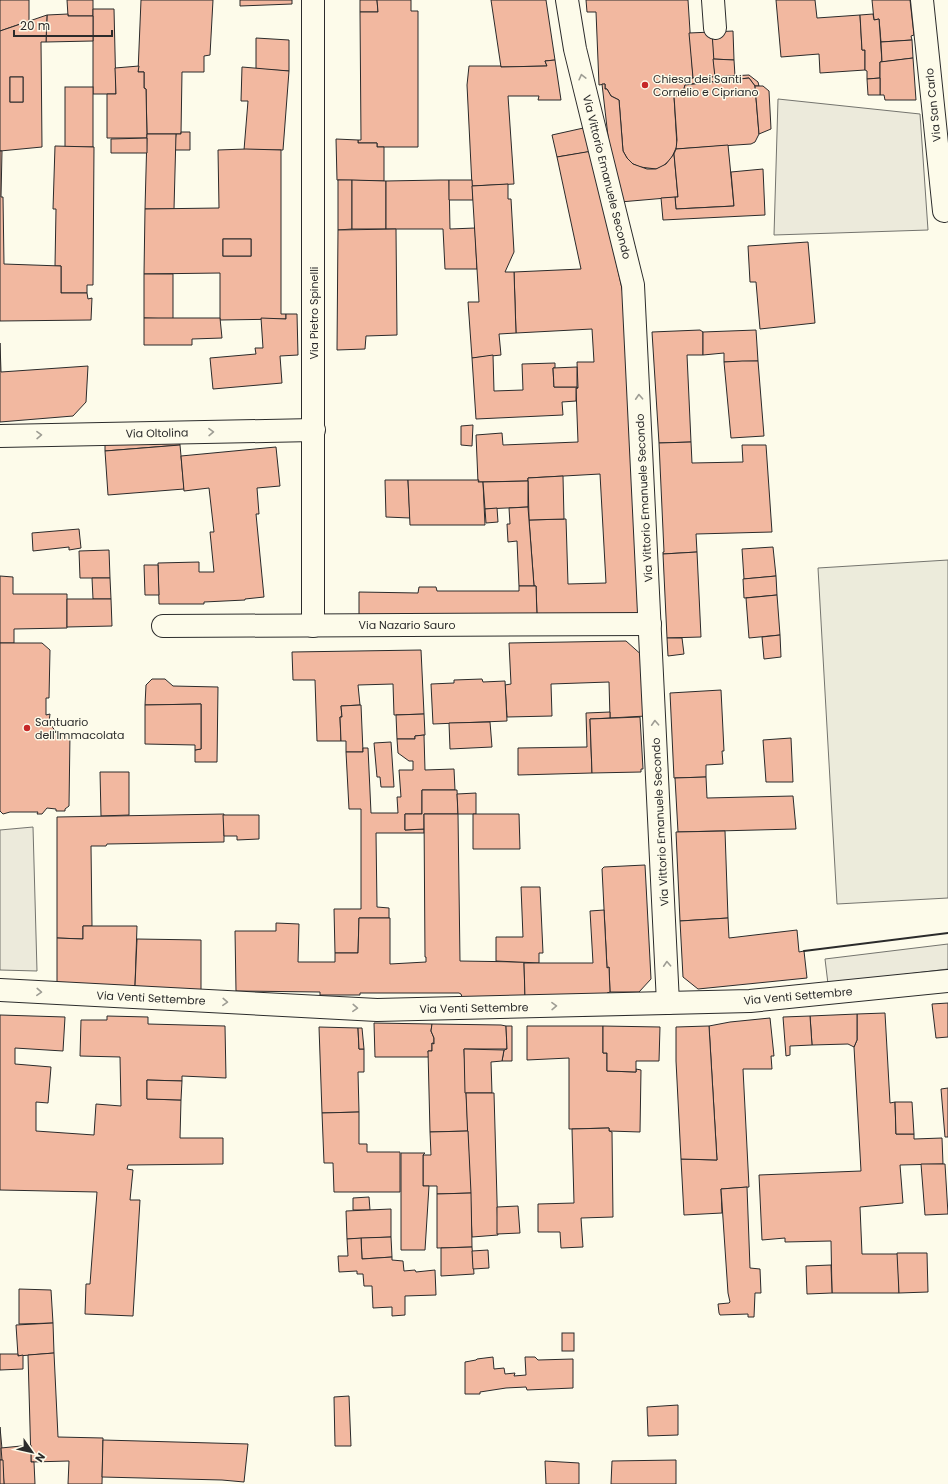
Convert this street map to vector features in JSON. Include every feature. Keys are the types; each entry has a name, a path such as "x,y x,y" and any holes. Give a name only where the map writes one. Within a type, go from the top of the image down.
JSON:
{"street":[{"name":"Via Pietro Spinelli","path":"313,0 313,626"},
{"name":"Via Vittorio Emanuele Secondo","path":"567,0 575,50 633,285 668,1003"},
{"path":"713,0 715,28"},
{"name":"Via San Carlo","path":"922,0 944,211"},
{"name":"Via Oltolina","path":"0,436 314,430"},
{"name":"Via Nazario Sauro","path":"163,626 650,624"},
{"name":"Via Venti Settembre","path":"0,990 377,1010 750,1001 948,981"}],"shaded area":[{"path":"778,99 920,114 928,230 774,235"},
{"path":"948,560 948,898 837,904 818,568"},
{"path":"33,827 37,971 0,970 0,830"},
{"path":"948,944 948,969 828,984 825,959"}],"building":[{"path":"0,0 29,0 29,21 0,31"},
{"path":"67,0 93,0 93,16 68,16"},
{"path":"141,0 213,0 210,55 204,56 204,72 182,72 181,134 147,134 144,72 138,72"},
{"path":"240,0 292,0 292,4 240,6"},
{"path":"360,0 377,0 378,12 360,12"},
{"path":"377,0 411,0 411,11 418,11 418,147 377,147 377,143 358,143 358,140 361,140 360,12 378,12"},
{"path":"491,0 546,0 555,60 545,61 547,66 501,67"},
{"name":"Chiesa dei Santi Cornelio e Cipriano","path":"586,0 688,0 693,78 690,79 690,84 685,85 683,92 678,96 674,96 677,146 671,159 662,167 656,169 640,167 633,164 623,151 619,100 611,96 607,89 605,89 605,84 599,85 596,12 587,12"},
{"path":"776,0 815,0 817,18 860,15 862,50 865,50 865,70 820,73 819,54 781,57"},
{"path":"872,0 910,0 914,35 911,36 912,40 881,42 879,19 874,20"},
{"path":"93,9 114,9 116,94 93,94"},
{"path":"68,14 68,16 93,16 93,41 46,42 47,15"},
{"path":"873,14 874,20 879,19 882,62 880,62 880,78 867,79 867,71 865,70 865,50 862,50 860,15"},
{"path":"47,15 46,42 41,42 42,147 0,151 0,31","holes":["10,77 23,77 23,102 10,102"]},
{"path":"733,31 734,60 713,59 712,32"},
{"path":"712,32 715,77 693,78 689,33"},
{"path":"256,38 289,40 289,71 256,69"},
{"path":"912,40 913,58 882,62 881,42"},
{"path":"913,58 916,100 885,100 884,95 880,95 880,62"},
{"path":"713,59 734,60 735,76 715,77"},
{"path":"555,60 561,100 538,100 539,96 508,96 514,184 472,186 467,85 469,66 547,66 545,61"},
{"path":"139,66 138,72 144,72 144,88 146,89 147,138 107,138 107,94 116,94 115,68"},
{"path":"242,67 289,71 283,150 244,150 248,101 241,101"},
{"path":"749,75 758,82 759,86 755,86 749,78 690,84 690,79 693,78"},
{"path":"10,77 23,77 23,102 10,102"},
{"path":"749,78 755,86 759,134 755,142 751,144 676,149 677,140 674,96 678,96 683,92 685,85"},
{"path":"880,78 880,95 868,95 867,79"},
{"path":"602,84 605,84 605,89 607,89 611,96 619,100 623,151 633,164 647,169 656,169 666,164 674,154 678,197 620,202 609,145"},
{"path":"755,86 763,86 769,91 771,129 759,134"},
{"path":"65,87 93,87 93,147 65,147"},
{"path":"588,127 594,151 557,157 552,135"},
{"path":"181,132 190,132 190,150 174,150 176,134 181,134"},
{"path":"147,134 176,134 174,209 145,209"},
{"path":"147,138 147,153 111,153 111,139"},
{"path":"336,139 358,140 358,143 377,143 377,147 384,147 384,181 337,180"},
{"path":"728,145 734,206 676,209 675,197 678,197 674,154 676,149"},
{"path":"55,146 94,147 93,285 87,285 87,293 61,293 61,266 55,266 56,209 53,209"},
{"path":"218,150 281,150 281,314 286,314 286,319 220,320 220,273 144,274 145,209 219,208","holes":["223,239 251,239 251,256 223,256"]},
{"path":"0,151 2,151 1,197 3,197 4,264 61,266 61,293 87,293 88,299 92,298 91,320 0,321"},
{"path":"592,151 624,298 642,614 537,616 536,586 534,586 529,520 566,519 568,584 606,583 600,474 528,478 528,481 478,482 476,435 502,433 503,445 578,442 576,388 578,388 577,362 594,362 592,329 516,333 514,272 581,269 557,157"},
{"path":"763,169 765,215 663,220 661,198 675,197 676,209 734,206 731,172"},
{"path":"338,180 352,180 352,229 338,230"},
{"path":"352,180 386,181 386,229 352,229"},
{"path":"449,180 450,229 475,228 477,269 445,269 443,229 386,229 386,181"},
{"path":"449,180 472,180 473,200 449,200"},
{"path":"508,184 508,199 511,199 514,252 505,272 514,272 516,333 499,334 501,355 472,358 468,302 479,302 472,186"},
{"path":"396,229 397,335 366,336 365,349 337,350 338,230"},
{"path":"223,239 251,239 251,256 223,256"},
{"path":"808,242 815,323 760,329 756,282 750,282 748,246"},
{"path":"144,274 173,274 173,319 144,318"},
{"path":"286,314 297,314 298,355 280,356 282,383 213,389 210,358 256,354 255,348 263,348 261,318 286,319"},
{"path":"144,318 220,318 222,338 192,339 192,345 144,345"},
{"path":"700,330 703,332 703,355 687,355 691,442 659,443 652,332"},
{"path":"756,330 758,361 724,362 724,353 703,355 703,332"},
{"path":"0,343 1,372 88,366 86,402 73,416 0,422"},
{"path":"493,355 494,391 523,390 522,364 555,363 555,368 553,368 554,387 577,387 576,401 562,402 563,415 476,419 472,358"},
{"path":"758,361 764,436 731,438 724,362"},
{"path":"577,367 577,387 554,387 553,368"},
{"path":"473,425 472,446 461,445 461,426"},
{"path":"179,437 180,445 105,451 105,443"},
{"path":"691,442 692,463 743,462 742,445 766,445 772,532 696,534 697,552 663,554 659,443"},
{"path":"180,445 184,489 108,495 105,451"},
{"path":"276,447 280,486 257,488 259,514 256,514 264,597 245,600 204,602 204,604 159,604 158,563 199,562 199,572 214,572 210,532 214,532 209,488 184,491 181,456"},
{"path":"563,476 564,519 529,520 528,478"},
{"path":"385,480 408,480 410,518 386,517"},
{"path":"408,480 479,480 478,482 483,482 485,525 410,525"},
{"path":"528,481 528,507 485,509 483,482"},
{"path":"528,507 534,586 519,586 517,541 508,542 507,524 510,524 509,508"},
{"path":"497,508 498,522 486,523 485,509"},
{"path":"79,529 81,548 69,550 69,547 33,551 32,533"},
{"path":"773,547 776,576 744,579 742,549"},
{"path":"109,550 110,578 80,578 79,551"},
{"path":"697,552 701,637 667,638 663,554"},
{"path":"144,565 158,565 159,595 145,595"},
{"path":"0,576 13,577 13,594 67,594 67,628 14,629 14,643 0,643"},
{"path":"776,576 777,595 744,598 743,579"},
{"path":"92,578 110,578 111,599 93,599"},
{"path":"519,586 536,586 537,616 359,620 359,592 418,593 419,587 436,587 437,591 519,591"},
{"path":"777,595 780,635 749,638 746,598"},
{"path":"67,599 111,599 112,626 67,627"},
{"path":"780,635 781,657 764,659 762,637"},
{"path":"667,638 682,638 684,654 668,656"},
{"path":"626,641 644,657 646,716 610,718 609,682 551,684 552,716 507,717 505,685 511,684 509,643"},
{"name":"Santuario dell'Immacolata","path":"0,643 42,643 50,650 49,698 46,698 46,715 50,714 49,722 58,735 70,734 69,806 65,809 65,811 56,811 56,809 47,808 42,814 37,814 38,812 10,812 3,814 0,811"},
{"path":"421,650 424,714 394,715 393,684 358,685 360,705 341,706 341,741 317,741 315,680 293,680 292,652"},
{"path":"152,679 165,679 173,686 218,687 217,762 195,762 195,750 201,749 201,704 145,705 146,685"},
{"path":"482,679 483,682 505,681 507,721 433,724 431,684 454,683 454,680"},
{"path":"721,690 724,751 722,751 723,764 706,765 706,777 674,778 670,693"},
{"path":"201,704 201,749 195,750 195,745 145,744 145,705"},
{"path":"361,705 363,752 346,752 346,741 341,741 341,706"},
{"path":"610,712 610,718 590,719 592,773 518,775 518,748 587,747 586,713"},
{"path":"424,714 425,735 415,736 415,739 397,739 396,715"},
{"path":"640,717 643,769 641,769 641,772 592,773 590,719"},
{"path":"490,722 492,747 450,749 449,723"},
{"path":"424,735 425,770 454,769 455,790 422,790 422,814 405,814 405,830 424,829 424,833 376,833 377,907 389,908 389,918 359,918 358,953 335,953 334,909 361,909 361,809 349,809 346,752 363,752 363,748 368,748 371,813 398,813 397,797 401,797 399,770 413,770 413,761 409,761 398,753 397,739 415,739 415,736"},
{"path":"791,738 793,782 766,782 763,740"},
{"path":"391,742 394,787 381,787 380,777 377,777 374,743"},
{"path":"100,772 129,772 129,815 101,816"},
{"path":"706,777 707,798 793,796 796,829 678,832 675,778"},
{"path":"422,790 457,790 458,814 424,814 424,829 405,830 405,814 422,814"},
{"path":"476,793 476,814 458,814 457,794"},
{"path":"224,814 224,842 107,844 106,846 91,846 92,926 83,926 83,939 57,938 57,817"},
{"path":"424,814 458,814 460,961 524,962 525,998 462,997 459,993 360,993 360,995 320,995 320,992 236,991 235,931 276,931 276,923 299,924 298,962 335,962 335,953 358,953 359,918 390,918 390,964 426,962"},
{"path":"473,814 519,814 520,849 473,849"},
{"path":"223,815 259,815 259,839 237,840 237,836 224,836"},
{"path":"725,831 728,918 680,921 676,832"},
{"path":"645,865 651,979 639,992 610,992 609,967 607,968 602,869 604,867"},
{"path":"521,887 540,887 543,953 539,953 539,963 496,961 496,937 523,937"},
{"path":"604,910 607,968 609,967 610,992 607,993 608,998 525,998 524,963 593,963 590,911"},
{"path":"728,918 729,938 797,930 799,952 804,951 807,978 698,989 683,977 680,921"},
{"path":"83,926 137,926 135,986 57,984 57,938 83,939"},
{"path":"137,939 201,940 201,992 135,986"},
{"path":"948,1003 948,1037 936,1038 932,1004"},
{"path":"885,1013 890,1103 895,1102 896,1134 914,1134 914,1139 942,1138 943,1164 900,1165 903,1203 860,1207 862,1254 898,1254 899,1293 832,1293 831,1241 785,1242 785,1238 762,1240 759,1175 861,1171 854,1047 857,1040 857,1014"},
{"path":"857,1014 857,1040 854,1047 848,1044 812,1045 810,1016"},
{"path":"0,1015 65,1017 63,1051 15,1048 15,1064 51,1067 48,1103 36,1102 36,1131 94,1135 96,1104 121,1106 120,1057 80,1056 81,1020 107,1020 107,1016 148,1017 148,1024 225,1026 226,1078 182,1076 182,1081 147,1080 147,1099 181,1100 180,1138 223,1138 223,1164 128,1165 127,1169 133,1170 130,1200 140,1200 133,1316 85,1314 86,1284 90,1284 97,1192 0,1190"},
{"path":"810,1016 812,1045 790,1046 790,1055 786,1056 783,1017"},
{"path":"770,1018 774,1056 771,1056 772,1069 743,1069 749,1187 721,1189 722,1213 684,1215 681,1159 717,1160 709,1026 730,1022"},
{"path":"374,1023 432,1024 431,1031 434,1038 434,1044 432,1043 432,1051 428,1051 429,1057 375,1057"},
{"path":"432,1024 506,1026 507,1049 464,1049 468,1131 430,1132 428,1051 432,1051 432,1043 434,1044 434,1038 431,1031"},
{"path":"506,1026 512,1026 512,1061 502,1061 504,1050 507,1049"},
{"path":"527,1026 603,1026 603,1053 607,1053 607,1071 636,1072 636,1069 641,1070 640,1132 609,1131 609,1128 569,1129 569,1058 527,1060"},
{"path":"603,1026 660,1027 659,1061 636,1061 636,1072 607,1071 607,1053 603,1053"},
{"path":"709,1026 717,1160 681,1159 676,1061 676,1027"},
{"path":"319,1027 358,1028 359,1049 364,1049 364,1072 358,1072 359,1112 322,1113"},
{"path":"358,1028 362,1028 364,1049 359,1049"},
{"path":"464,1049 504,1050 502,1061 491,1062 492,1093 465,1093"},
{"path":"147,1080 182,1081 181,1100 147,1099"},
{"path":"948,1088 948,1137 945,1137 941,1089"},
{"path":"466,1093 494,1093 498,1235 472,1237"},
{"path":"895,1102 912,1102 914,1134 896,1134"},
{"path":"359,1112 359,1144 367,1144 367,1152 400,1152 400,1192 334,1192 333,1163 324,1163 322,1113"},
{"path":"609,1128 609,1131 612,1132 613,1217 581,1218 583,1247 561,1248 560,1232 538,1232 538,1204 574,1203 572,1129"},
{"path":"468,1131 471,1193 437,1194 437,1186 423,1186 423,1155 431,1155 430,1132"},
{"path":"401,1153 425,1153 423,1155 423,1186 429,1186 425,1250 401,1250"},
{"path":"921,1164 945,1164 948,1214 925,1215"},
{"path":"747,1187 750,1268 760,1269 761,1293 755,1293 754,1317 748,1317 748,1314 720,1315 718,1304 730,1302 728,1293 721,1189"},
{"path":"471,1193 472,1247 437,1248 437,1194"},
{"path":"369,1197 370,1210 353,1210 353,1198"},
{"path":"518,1206 520,1233 497,1234 497,1207"},
{"path":"391,1209 391,1237 347,1239 346,1211"},
{"path":"391,1237 392,1257 362,1259 361,1238"},
{"path":"361,1238 362,1259 392,1257 392,1260 403,1261 404,1271 415,1270 416,1272 435,1270 436,1295 405,1296 405,1315 392,1316 392,1307 373,1308 372,1286 364,1286 363,1274 357,1274 357,1271 339,1272 338,1256 348,1256 347,1239"},
{"path":"472,1247 474,1274 441,1276 441,1248"},
{"path":"488,1250 489,1268 473,1269 472,1251"},
{"path":"897,1253 927,1253 928,1292 899,1293"},
{"path":"831,1265 832,1293 807,1294 806,1266"},
{"path":"19,1289 51,1290 53,1323 19,1324"},
{"path":"53,1323 54,1353 18,1356 16,1325"},
{"path":"562,1333 574,1333 574,1351 562,1351"},
{"path":"54,1353 58,1437 103,1438 102,1484 68,1484 69,1461 31,1462 28,1355"},
{"path":"0,1354 18,1354 18,1356 23,1355 23,1369 0,1370"},
{"path":"493,1357 494,1369 504,1368 505,1374 515,1373 514,1376 526,1375 525,1357 535,1357 538,1360 573,1359 573,1388 527,1390 526,1387 506,1388 480,1392 480,1394 465,1394 465,1362"},
{"path":"349,1396 351,1446 335,1446 334,1397"},
{"path":"678,1405 678,1435 648,1436 647,1407"},
{"path":"0,1427 3,1460 0,1460"},
{"path":"103,1440 248,1444 244,1482 222,1480 102,1477"},
{"path":"31,1445 31,1462 34,1462 35,1484 4,1484 1,1448"},
{"path":"0,1460 3,1460 4,1484 0,1484"},
{"path":"676,1460 676,1484 611,1484 612,1461"},
{"path":"545,1461 579,1463 579,1484 546,1484"}],"wall":[{"path":"804,951 948,933"}],"place":[{"name":"Chiesa dei Santi Cornelio e Cipriano","path":"645,85"},
{"name":"Santuario dell'Immacolata","path":"27,728"}]}
